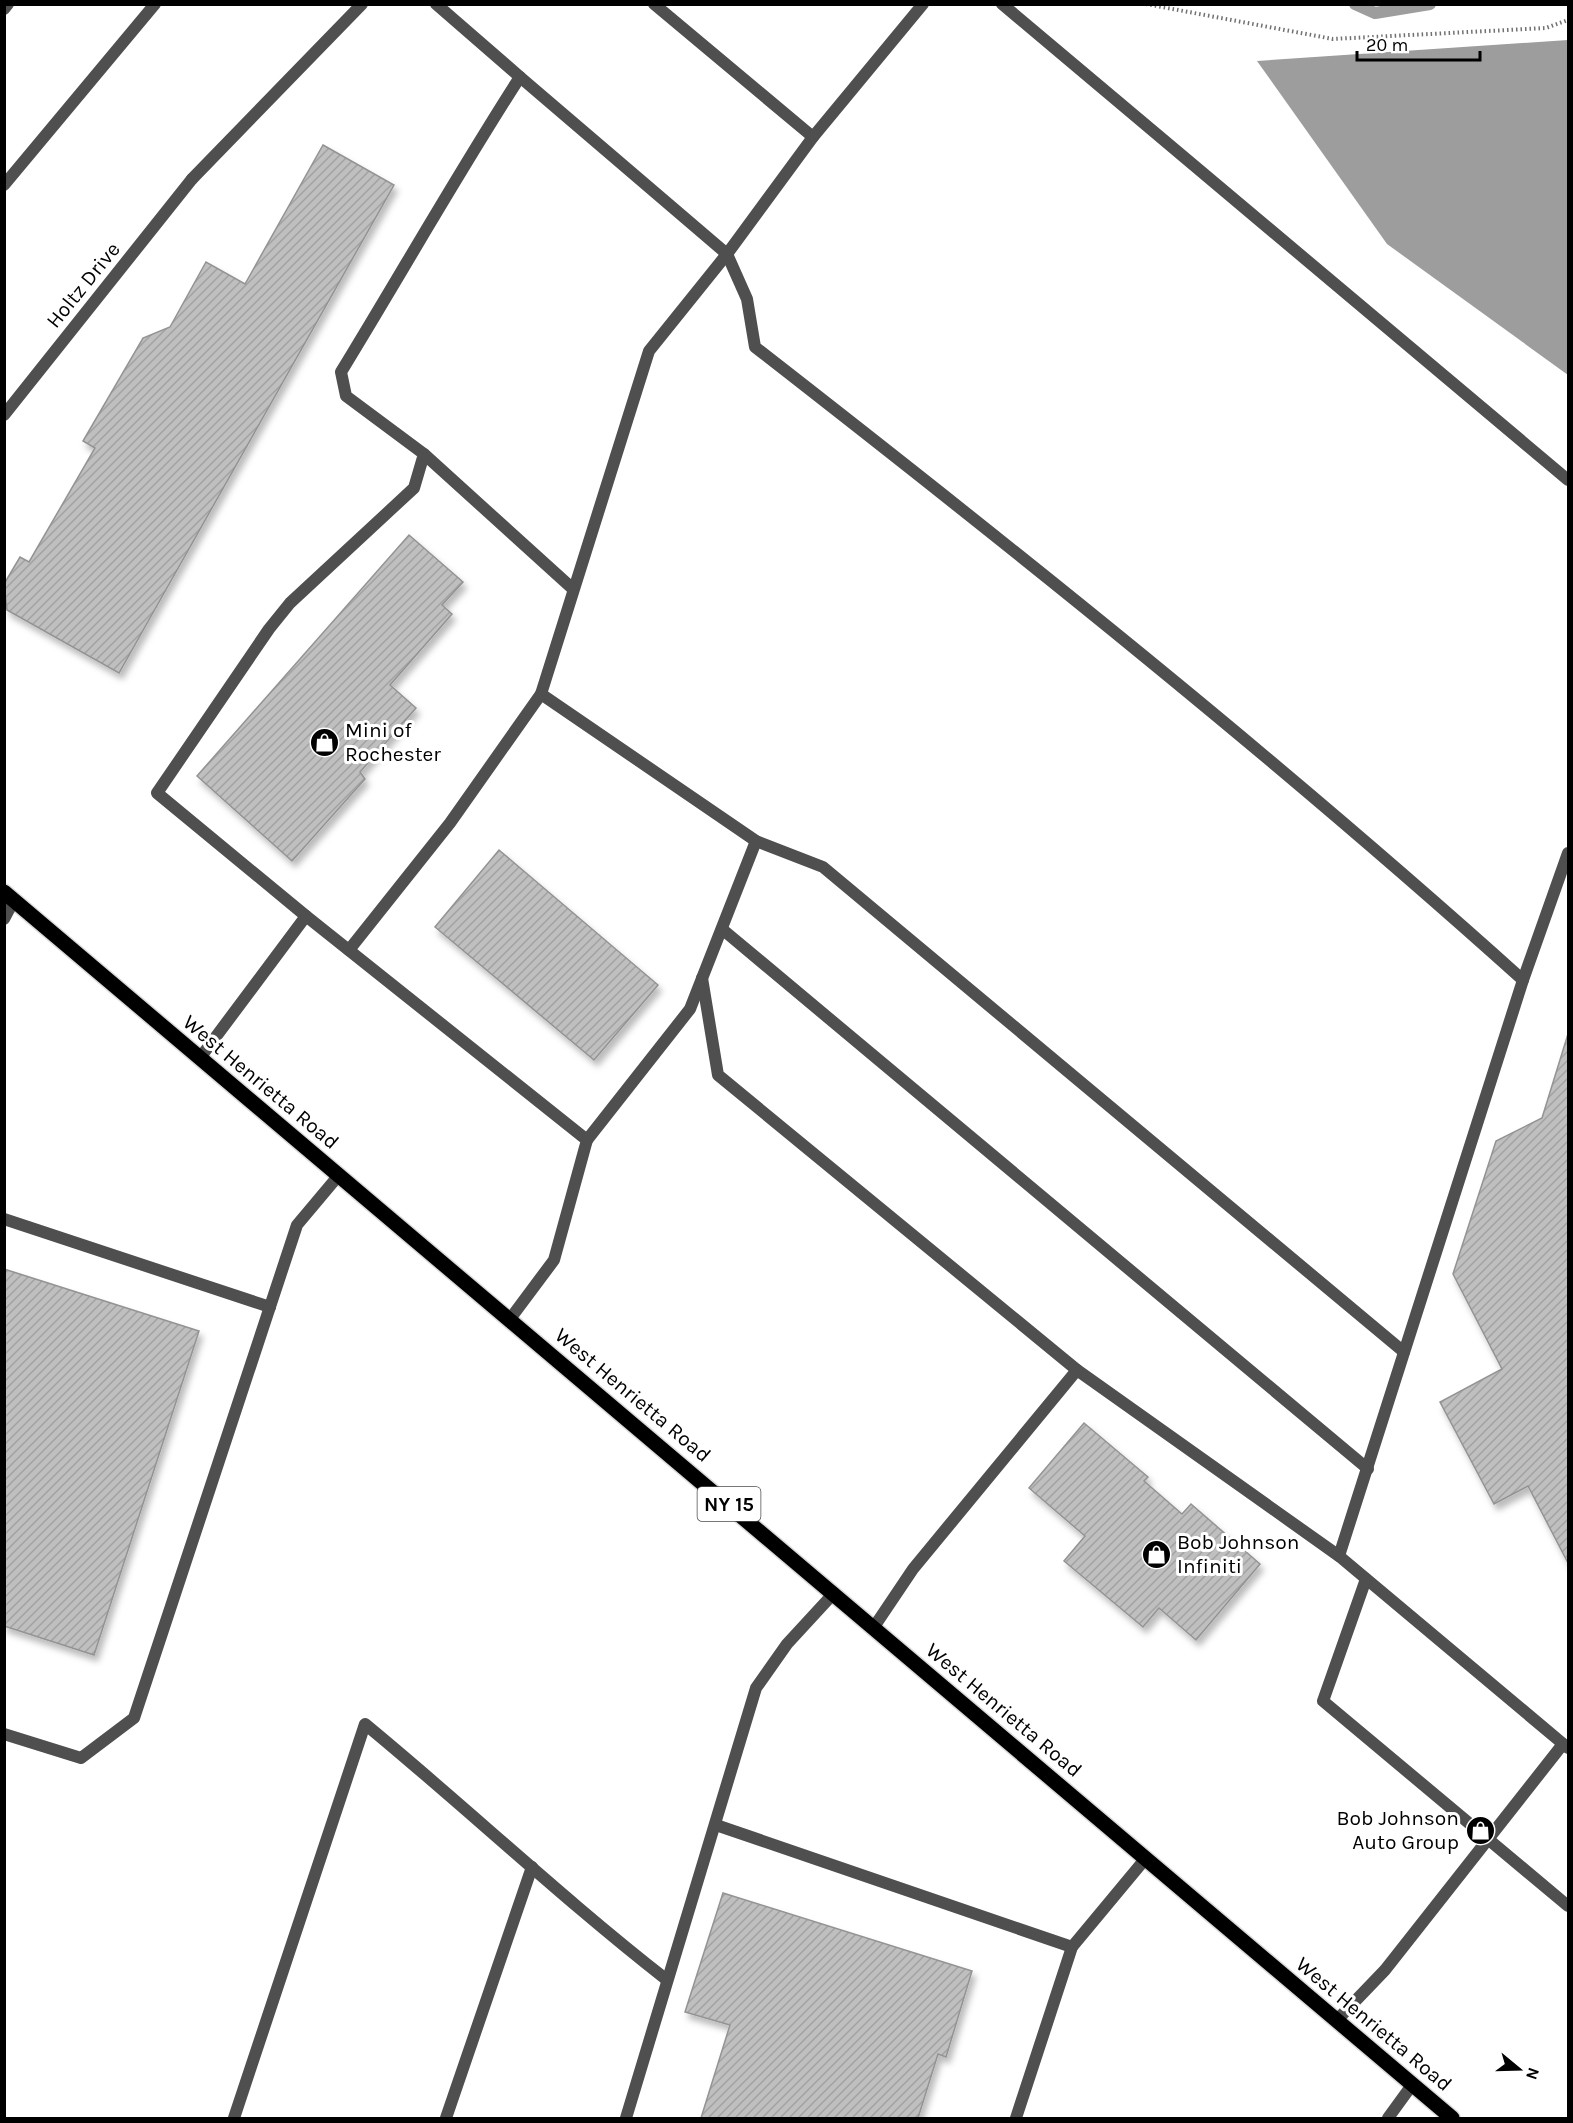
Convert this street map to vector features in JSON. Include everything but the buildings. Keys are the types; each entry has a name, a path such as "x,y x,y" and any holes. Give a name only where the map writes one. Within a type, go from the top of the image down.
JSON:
{"main road":[{"name":"West Henrietta Road","path":"9,896 1452,2118"}],"street":[{"path":"4,9 8,4"},
{"path":"4,184 154,4"},
{"name":"Holtz Drive","path":"4,415 192,179 362,4"},
{"path":"436,4 727,254 747,299 755,347 1136,648 1413,882 1523,980"},
{"path":"654,4 813,137"},
{"path":"349,950 450,824 541,694 649,351 727,254 813,137 922,4"},
{"path":"1002,4 1569,480"},
{"path":"520,77 475,147 428,231 341,372 346,396 424,454 573,589"},
{"path":"424,454 414,489 290,603 269,629 157,793 306,916 587,1140"},
{"path":"541,694 756,842 823,867 1404,1352"},
{"path":"510,1319 554,1260 587,1140 690,1009 756,842"},
{"path":"1339,1557 1523,980 1569,853"},
{"path":"4,919 9,896"},
{"path":"200,1058 306,916"},
{"path":"722,929 1368,1468"},
{"path":"702,978 718,1075 1077,1370 1339,1557 1566,1746 1385,1970 1337,2020"},
{"path":"4,1734 81,1758 134,1718 297,1225 339,1175"},
{"path":"4,1219 270,1307"},
{"path":"874,1627 913,1569 1077,1370"},
{"path":"1366,1579 1323,1701 1569,1906"},
{"path":"626,2118 756,1688 787,1644 834,1593"},
{"path":"234,2118 365,1724 611,1936 667,1980"},
{"path":"716,1825 1072,1947"},
{"path":"1016,2118 1072,1947 1146,1858"},
{"path":"446,2118 532,1867"},
{"path":"1388,2118 1412,2085"}],"path":[{"path":"1146,4 1333,39 1546,28 1569,20"}],"shaded area":[{"path":"1568,40 1568,375 1387,244 1257,61"}],"waterway":[{"path":"1355,4 1375,13 1430,4"}],"place":[{"name":"Mini of Rochester","path":"324,742"},
{"name":"Bob Johnson Infiniti","path":"1156,1554"},
{"name":"Bob Johnson Auto Group","path":"1480,1830"}]}
